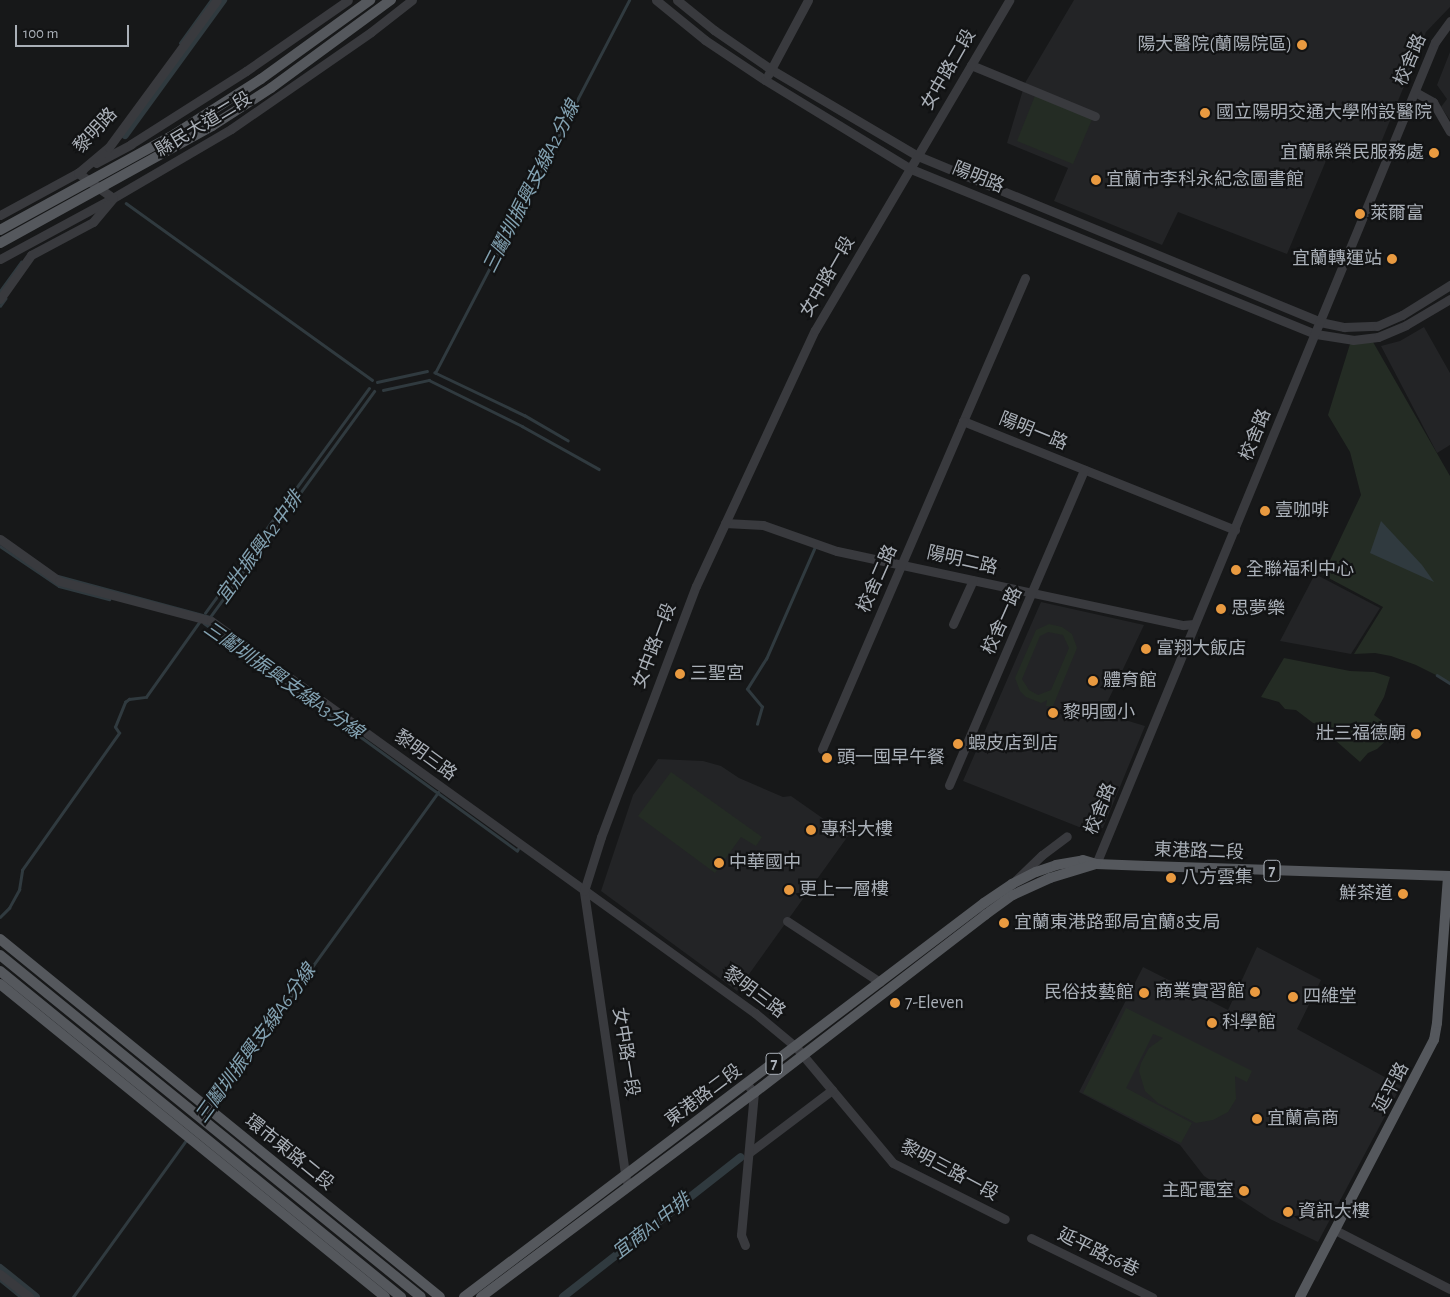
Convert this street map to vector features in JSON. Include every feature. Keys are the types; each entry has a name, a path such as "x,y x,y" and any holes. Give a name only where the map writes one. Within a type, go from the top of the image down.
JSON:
{"main road":[{"name":"縣民大道二段","path":"0,230 91,182 175,134 261,80 370,0"},
{"name":"縣民大道二段","path":"0,243 100,189 234,112 360,24 391,0"},
{"name":"東港路二段","path":"464,1297 1012,884 1056,865 1083,860 1096,864 1308,873 1449,876"},
{"name":"東港路二段","path":"481,1297 754,1093 1013,895 1050,878 1096,864"},
{"name":"延平路","path":"1300,1297 1434,1040 1438,1023 1449,876"},
{"name":"環市東路二段","path":"0,939 440,1297"},
{"name":"環市東路二段","path":"0,955 421,1297"},
{"path":"0,971 401,1297"},
{"path":"0,984 385,1297"}],"street":[{"name":"黎明路","path":"113,198 78,173 109,147 217,0"},
{"name":"縣民大道二段","path":"0,214 131,144 246,72 348,0"},
{"name":"縣民大道二段","path":"0,259 113,198 266,107 371,32 412,0"},
{"name":"陽明路","path":"656,0 705,40 765,80 910,168 1316,334 1353,340 1378,337 1406,326 1450,298"},
{"name":"陽明路","path":"677,0 770,73 918,156 1320,322 1344,327 1377,326 1402,315 1450,285"},
{"path":"770,73 808,0"},
{"name":"女中路二段","path":"918,156 1009,0"},
{"name":"校舍路","path":"1096,864 1316,334 1414,92 1435,42 1450,21"},
{"path":"360,24 371,32"},
{"path":"971,65 1095,116"},
{"path":"1414,92 1433,102 1450,131"},
{"path":"122,130 121,141 131,144"},
{"name":"女中路一段","path":"626,1188 626,1175 584,891 621,782 679,628 725,523 815,330 918,156"},
{"path":"0,299 31,255 93,222 113,198"},
{"path":"22,247 31,255"},
{"path":"963,421 1024,278"},
{"name":"陽明一路","path":"963,421 1235,530"},
{"name":"校舍二路","path":"822,749 963,421"},
{"name":"校舍一路","path":"949,785 1033,594 1084,470"},
{"name":"陽明二路","path":"725,523 763,525 837,551 1183,625 1194,624"},
{"name":"黎明三路","path":"0,539 59,581 211,621 748,1008 796,1047 802,1056"},
{"path":"954,624 973,580"},
{"path":"1012,884 1042,855 1067,836"},
{"path":"787,921 880,982"},
{"name":"黎明三路一段","path":"802,1056 893,1163 1005,1219"},
{"path":"745,1244 741,1235 754,1093 747,1084"},
{"path":"750,1152 832,1090"},
{"path":"1334,1230 1450,1289"},
{"name":"延平路56巷","path":"1031,1238 1152,1297"},
{"path":"0,1274 29,1297"}],"shaded area":[{"name":"國立陽明交通大學附設醫院","path":"1074,0 1450,0 1450,7 1426,32 1374,160 1333,144 1287,254 1178,212 1162,245 1054,201 1068,168 1007,143 1025,83"},
{"path":"1450,52 1450,120 1441,107 1447,99 1437,85"},
{"path":"1036,93 1093,117 1073,164 1017,141"},
{"path":"1424,327 1450,373 1450,445 1437,453 1381,346 1400,341"},
{"path":"1373,342 1450,476 1450,682 1416,665 1391,656 1375,653 1354,654 1383,607 1323,575 1361,495 1350,452 1328,415 1350,344"},
{"path":"1381,521 1422,565 1434,582 1370,553"},
{"path":"1315,574 1380,608 1351,654 1280,641"},
{"name":"黎明國小","path":"1041,602 1144,625 1105,707 1114,712 1112,716 1145,726 1103,828 1084,829 963,781"},
{"path":"1049,624 1062,627 1072,634 1077,648 1053,706 1046,706 1047,700 1041,703 1026,697 1020,691 1015,678 1036,630","holes":["1048,632 1063,635 1069,648 1051,690 1038,695 1029,690 1022,679 1040,636"]},
{"path":"1284,658 1350,671 1374,672 1390,677 1384,697 1374,715 1392,728 1391,736 1377,749 1368,753 1360,762 1335,740 1337,736 1328,726 1313,723 1296,710 1285,709 1279,702 1261,697"},
{"name":"中華國中","path":"658,759 703,761 721,766 739,778 783,797 791,796 848,836 737,991 601,891 633,795"},
{"path":"671,772 762,837 756,846 741,837 715,873 638,816"},
{"name":"宜蘭高商","path":"1257,947 1321,980 1297,1029 1401,1086 1318,1242 1270,1219 1204,1176 1180,1145 1079,1092 1143,967 1228,1010"},
{"path":"1126,1008 1252,1071 1247,1082 1235,1076 1236,1099 1228,1112 1213,1120 1196,1123 1158,1103 1145,1091 1139,1071 1141,1063 1149,1048 1163,1038 1153,1034 1126,1088 1192,1123 1181,1143 1083,1093"}],"waterway":[{"path":"180,43 211,0"},
{"name":"宜壯振興A2中排","path":"125,135 223,0"},
{"name":"三鬮圳振興支線A2分線","path":"568,441 525,416 435,373 629,0"},
{"path":"126,203 372,380"},
{"path":"0,291 21,262"},
{"name":"宜壯振興A2中排","path":"0,306 5,299"},
{"name":"三鬮圳振興支線A2分線","path":"377,382 427,371"},
{"path":"383,390 429,380 522,426 599,469"},
{"name":"三鬮圳振興支線A2分線","path":"205,613 369,388"},
{"name":"宜壯振興A2中排","path":"58,576 210,617 374,391"},
{"name":"三鬮圳振興支線A3分線","path":"0,546 59,586 109,599"},
{"name":"三鬮圳振興支線A3分線","path":"757,724 762,707 747,689 766,659 815,547"},
{"path":"0,917 9,908 19,890 22,870 119,733 115,727 125,702 129,699 146,697 200,621"},
{"name":"三鬮圳振興支線A3分線","path":"204,623 518,849"},
{"path":"1437,675 1450,683"},
{"name":"三鬮圳振興支線A6分線","path":"211,1107 438,792"},
{"name":"三鬮圳振興支線A6分線","path":"73,1297 187,1139"},
{"name":"宜商A1中排","path":"563,1297 741,1157"},
{"path":"0,1268 36,1297"},
{"name":"三鬮圳振興支線A6分線","path":"0,1280 21,1297"}],"place":[{"name":"陽大醫院(蘭陽院區)","path":"1302,45"},
{"name":"國立陽明交通大學附設醫院","path":"1205,113"},
{"name":"宜蘭縣榮民服務處","path":"1434,153"},
{"name":"宜蘭市李科永紀念圖書館","path":"1096,180"},
{"name":"萊爾富","path":"1360,214"},
{"name":"宜蘭轉運站","path":"1392,259"},
{"name":"壹咖啡","path":"1265,511"},
{"name":"全聯福利中心","path":"1236,570"},
{"name":"思夢樂","path":"1221,609"},
{"name":"富翔大飯店","path":"1146,649"},
{"name":"三聖宮","path":"680,674"},
{"name":"體育館","path":"1093,681"},
{"name":"黎明國小","path":"1053,713"},
{"name":"壯三福德廟","path":"1416,734"},
{"name":"蝦皮店到店","path":"958,744"},
{"name":"頭一囤早午餐","path":"827,758"},
{"name":"專科大樓","path":"811,830"},
{"name":"中華國中","path":"719,863"},
{"name":"八方雲集","path":"1171,878"},
{"name":"更上一層樓","path":"789,890"},
{"name":"鮮茶道","path":"1403,894"},
{"name":"宜蘭東港路郵局宜蘭8支局","path":"1004,923"},
{"name":"商業實習館","path":"1255,992"},
{"name":"民俗技藝館","path":"1144,993"},
{"name":"四維堂","path":"1293,997"},
{"name":"7-Eleven","path":"895,1003"},
{"name":"科學館","path":"1212,1023"},
{"name":"宜蘭高商","path":"1257,1119"},
{"name":"主配電室","path":"1244,1191"},
{"name":"資訊大樓","path":"1288,1212"}]}
